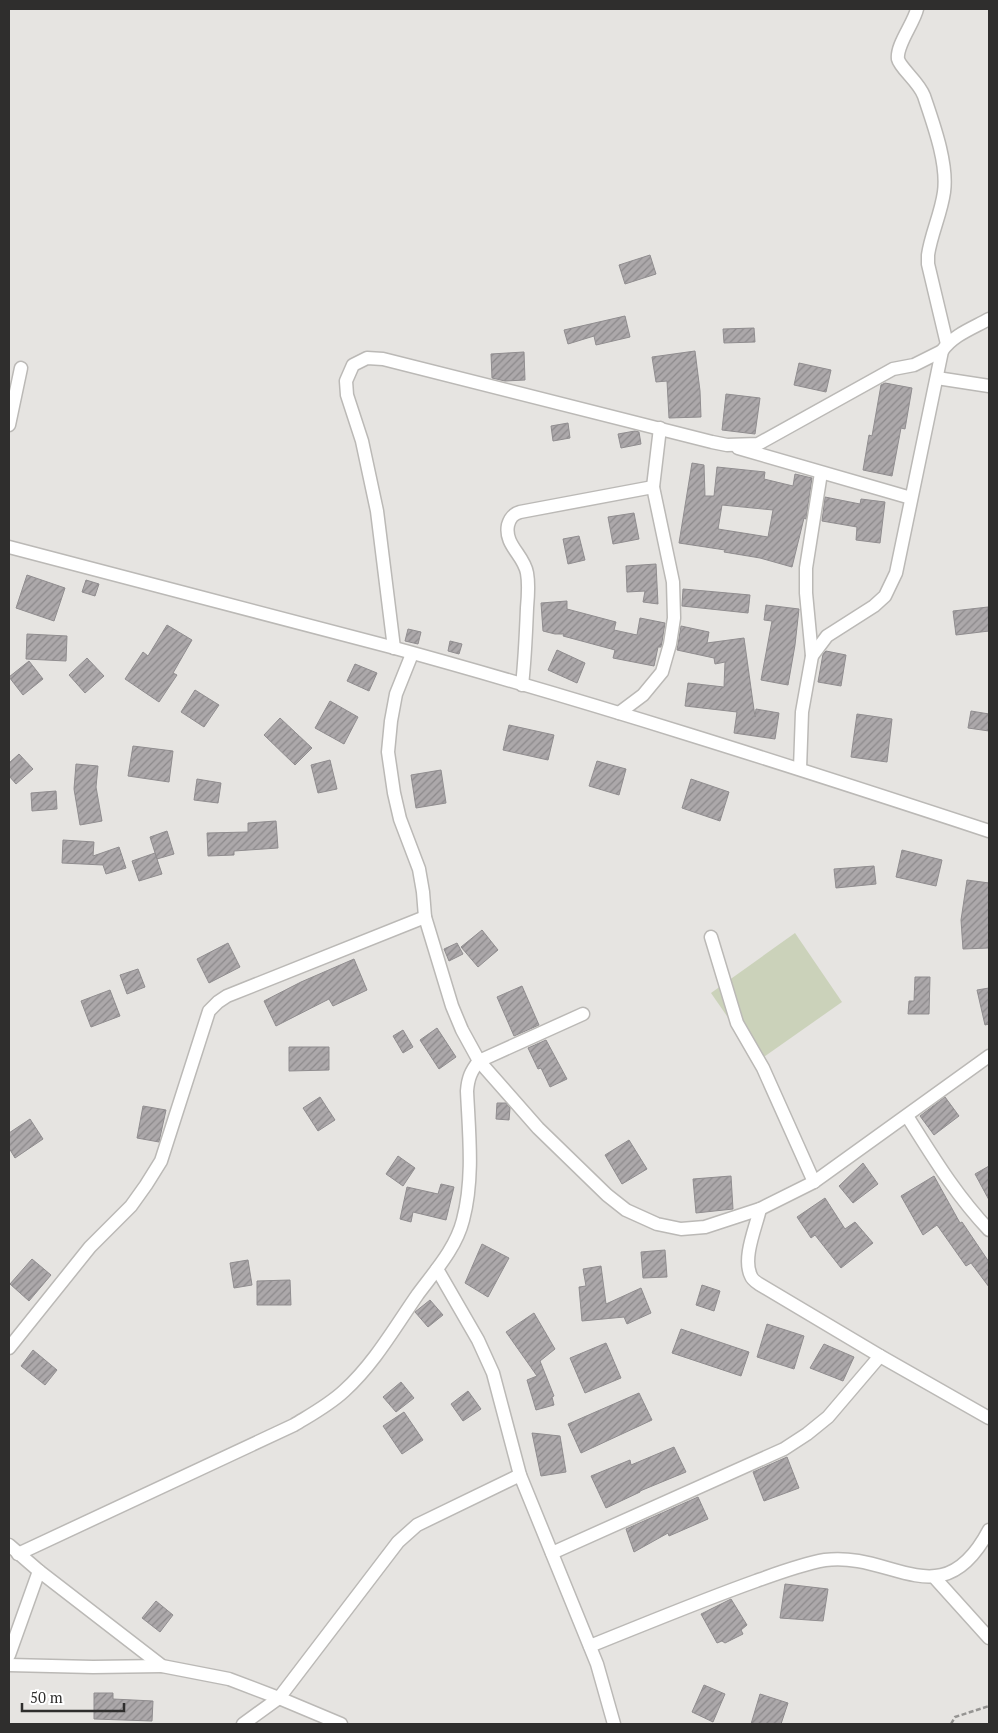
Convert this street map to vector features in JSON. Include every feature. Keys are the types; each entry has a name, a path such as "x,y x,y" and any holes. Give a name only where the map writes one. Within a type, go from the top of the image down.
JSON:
{"street":[{"path":"812,656 828,636 886,596 896,573 944,347 928,264 928,255 944,193 944,169 932,120 922,92 916,80 902,67 898,60 901,46 917,9"},
{"path":"727,445 758,444 893,369 914,365 989,318"},
{"path":"394,648 377,511 362,441 347,395 346,381 353,365 367,358 383,359 727,445 911,498"},
{"path":"9,425 21,368"},
{"path":"937,378 989,386"},
{"path":"619,713 643,695 662,672 670,644 674,618 673,582 653,486 660,428"},
{"path":"800,769 802,712 812,656 806,593 806,568 821,473"},
{"path":"522,685 526,638 527,574 524,562 508,538 509,520 514,514 520,512 653,486"},
{"path":"9,547 394,648 619,713 800,769 989,831"},
{"path":"412,654 396,694 388,752 400,819 419,869 425,917 452,1006 462,1030 479,1060 538,1128 607,1195 626,1210 657,1224 681,1229 705,1227 735,1219 760,1209 814,1182 989,1056"},
{"path":"9,1348 90,1247 131,1206 161,1161 200,1034 209,1011 227,996 425,917"},
{"path":"710,937 737,1023 763,1068 814,1182"},
{"path":"162,1666 13,1550 294,1425 328,1404 346,1390 385,1343 454,1242 464,1215 470,1176 468,1079 472,1070 479,1060 583,1014"},
{"path":"907,1116 962,1200 989,1230"},
{"path":"760,1209 748,1254 748,1266 751,1276 759,1284 989,1418"},
{"path":"437,1269 478,1340 489,1364 520,1475 597,1664 614,1724"},
{"path":"552,1553 784,1449 828,1417 880,1356"},
{"path":"243,1724 279,1698 398,1542 417,1525 520,1475"},
{"path":"590,1646 727,1591 785,1571 826,1560 864,1562 917,1576 934,1577 948,1573 965,1562 983,1542 989,1530"},
{"path":"9,1655 39,1571"},
{"path":"934,1577 989,1638"},
{"path":"9,1665 162,1666 229,1679 340,1724"}],"path":[{"path":"951,1724 955,1717 989,1706"}],"green space":[{"path":"795,933 842,1002 758,1061 711,993"}],"building":[{"path":"650,255 656,274 625,284 619,265"},
{"path":"625,316 630,337 596,345 594,336 568,344 564,330"},
{"path":"754,328 755,342 724,343 723,329"},
{"path":"695,351 701,417 669,418 667,381 656,382 652,357"},
{"path":"524,352 525,380 505,381 492,378 491,354"},
{"path":"799,363 831,370 826,392 794,385"},
{"path":"885,383 912,388 905,429 901,428 892,476 863,470 869,435 872,436 881,385"},
{"path":"726,394 760,398 755,434 722,430"},
{"path":"568,423 570,438 553,441 551,426"},
{"path":"639,432 641,444 621,448 618,434"},
{"path":"692,463 704,465 705,496 714,496 717,467 765,472 764,479 793,486 795,474 812,478 806,519 804,518 792,567 760,558 724,552 725,550 679,543","holes":["722,505 773,510 768,537 718,529"]},
{"path":"825,497 860,504 861,499 885,502 880,543 856,540 857,527 822,521"},
{"path":"634,513 639,539 613,544 608,517"},
{"path":"579,536 585,560 568,564 563,539"},
{"path":"656,564 658,604 643,602 645,591 627,592 626,566"},
{"path":"27,575 65,588 54,621 16,608"},
{"path":"86,580 99,584 95,596 82,592"},
{"path":"683,589 750,595 748,613 682,606"},
{"path":"567,601 567,609 616,622 614,630 637,635 640,618 665,623 661,647 658,647 654,666 613,658 615,650 563,636 564,634 543,631 541,603"},
{"path":"766,605 799,609 788,685 761,680 772,621 764,620"},
{"path":"988,607 989,631 956,635 953,611"},
{"path":"167,625 192,640 173,673 177,675 159,702 125,679 143,652 148,656"},
{"path":"681,626 709,632 707,643 744,638 755,717 756,709 779,713 775,739 734,733 737,712 685,706 688,683 724,687 725,662 715,664 714,658 677,650"},
{"path":"408,629 421,632 418,644 405,641"},
{"path":"27,634 67,636 66,661 26,659"},
{"path":"450,641 462,644 459,654 448,651"},
{"path":"557,650 585,663 577,683 548,670"},
{"path":"826,651 846,655 841,686 818,682 823,654"},
{"path":"87,658 104,676 85,693 69,675"},
{"path":"29,661 43,679 23,695 9,677"},
{"path":"355,664 377,673 369,691 347,681"},
{"path":"195,690 219,705 204,727 181,712"},
{"path":"330,701 358,717 344,744 315,728"},
{"path":"971,711 989,714 989,731 968,728"},
{"path":"857,714 892,719 887,762 851,757"},
{"path":"280,718 312,748 295,765 264,735"},
{"path":"509,725 554,735 548,760 503,750"},
{"path":"133,746 173,751 169,782 128,776"},
{"path":"19,754 33,769 16,784 9,776 9,763"},
{"path":"330,760 337,789 318,793 311,765"},
{"path":"597,761 626,769 619,795 589,786"},
{"path":"76,764 98,766 96,787 102,821 80,825 74,789"},
{"path":"441,770 446,803 416,808 411,775"},
{"path":"197,779 221,783 218,803 194,800"},
{"path":"691,779 729,792 720,821 682,808"},
{"path":"56,791 57,809 32,811 31,793"},
{"path":"276,821 278,848 234,851 234,855 208,856 207,833 248,832 248,823"},
{"path":"167,831 174,854 157,859 150,837"},
{"path":"63,840 94,842 93,856 119,847 126,868 106,874 103,865 62,863"},
{"path":"902,850 942,860 936,886 896,877"},
{"path":"155,853 162,874 139,881 132,861"},
{"path":"874,866 876,884 836,888 834,869"},
{"path":"967,880 989,883 989,948 963,949 961,920"},
{"path":"482,930 498,950 478,967 461,947"},
{"path":"228,943 240,967 209,983 197,959"},
{"path":"457,943 463,954 449,961 444,949"},
{"path":"354,959 367,990 333,1006 329,999 276,1026 264,1001 301,982"},
{"path":"138,969 145,987 127,994 120,975"},
{"path":"915,977 930,977 929,1014 908,1014 909,1001 914,1001"},
{"path":"522,986 539,1025 514,1036 497,997"},
{"path":"989,988 989,1024 985,1025 977,990"},
{"path":"110,990 120,1016 91,1027 81,1001"},
{"path":"437,1028 456,1057 439,1069 420,1040"},
{"path":"403,1030 413,1047 403,1053 393,1036"},
{"path":"546,1040 567,1079 550,1087 541,1068 538,1069 528,1048"},
{"path":"289,1047 329,1047 329,1070 289,1071"},
{"path":"320,1097 335,1120 318,1131 303,1108"},
{"path":"945,1097 959,1116 934,1135 920,1116"},
{"path":"497,1103 506,1103 510,1108 509,1120 496,1119"},
{"path":"143,1106 166,1110 159,1142 137,1138"},
{"path":"30,1119 43,1139 15,1158 9,1148 9,1133"},
{"path":"629,1140 647,1169 622,1184 605,1155"},
{"path":"398,1156 415,1168 403,1186 386,1174"},
{"path":"863,1163 878,1184 853,1203 839,1186"},
{"path":"989,1166 989,1200 975,1174"},
{"path":"731,1176 733,1209 696,1213 693,1179"},
{"path":"934,1176 960,1223 962,1222 989,1262 989,1287 971,1263 966,1266 937,1225 923,1235 901,1196"},
{"path":"441,1184 454,1187 446,1220 413,1212 411,1222 400,1219 407,1187 438,1194"},
{"path":"825,1198 845,1229 855,1222 873,1243 841,1268 815,1235 811,1238 797,1217"},
{"path":"482,1244 509,1258 488,1297 465,1283"},
{"path":"665,1250 667,1277 643,1278 641,1252"},
{"path":"32,1259 51,1275 29,1301 10,1284"},
{"path":"248,1260 252,1285 234,1288 230,1263"},
{"path":"601,1266 606,1304 641,1288 651,1313 627,1324 624,1317 582,1321 579,1287 586,1286 583,1269"},
{"path":"290,1280 291,1305 257,1305 257,1281"},
{"path":"702,1285 720,1291 714,1311 696,1305"},
{"path":"430,1300 443,1315 428,1327 415,1312"},
{"path":"534,1313 555,1349 540,1361 554,1396 552,1397 554,1405 536,1410 527,1380 537,1376 506,1332"},
{"path":"767,1324 804,1336 794,1369 757,1357"},
{"path":"681,1329 749,1352 741,1376 672,1353"},
{"path":"606,1343 621,1378 585,1393 570,1358"},
{"path":"824,1344 854,1357 843,1381 810,1368"},
{"path":"33,1350 57,1370 45,1385 21,1366"},
{"path":"401,1382 414,1398 396,1412 383,1397"},
{"path":"468,1391 481,1409 463,1421 451,1404"},
{"path":"639,1393 652,1420 581,1453 568,1424"},
{"path":"404,1412 423,1440 402,1454 383,1426"},
{"path":"532,1433 560,1436 566,1472 541,1476"},
{"path":"674,1447 686,1472 640,1491 606,1508 591,1476 630,1460 631,1465"},
{"path":"787,1457 799,1488 764,1501 753,1472"},
{"path":"698,1497 708,1519 669,1536 668,1533 634,1552 626,1529"},
{"path":"785,1584 828,1589 823,1621 780,1618"},
{"path":"731,1599 747,1625 741,1630 743,1634 725,1643 722,1641 717,1643 701,1614"},
{"path":"156,1601 173,1615 160,1632 142,1618"},
{"path":"704,1685 725,1694 713,1722 692,1712"},
{"path":"94,1693 113,1693 113,1699 153,1701 152,1721 94,1719"},
{"path":"760,1694 788,1703 781,1724 751,1724"}]}
